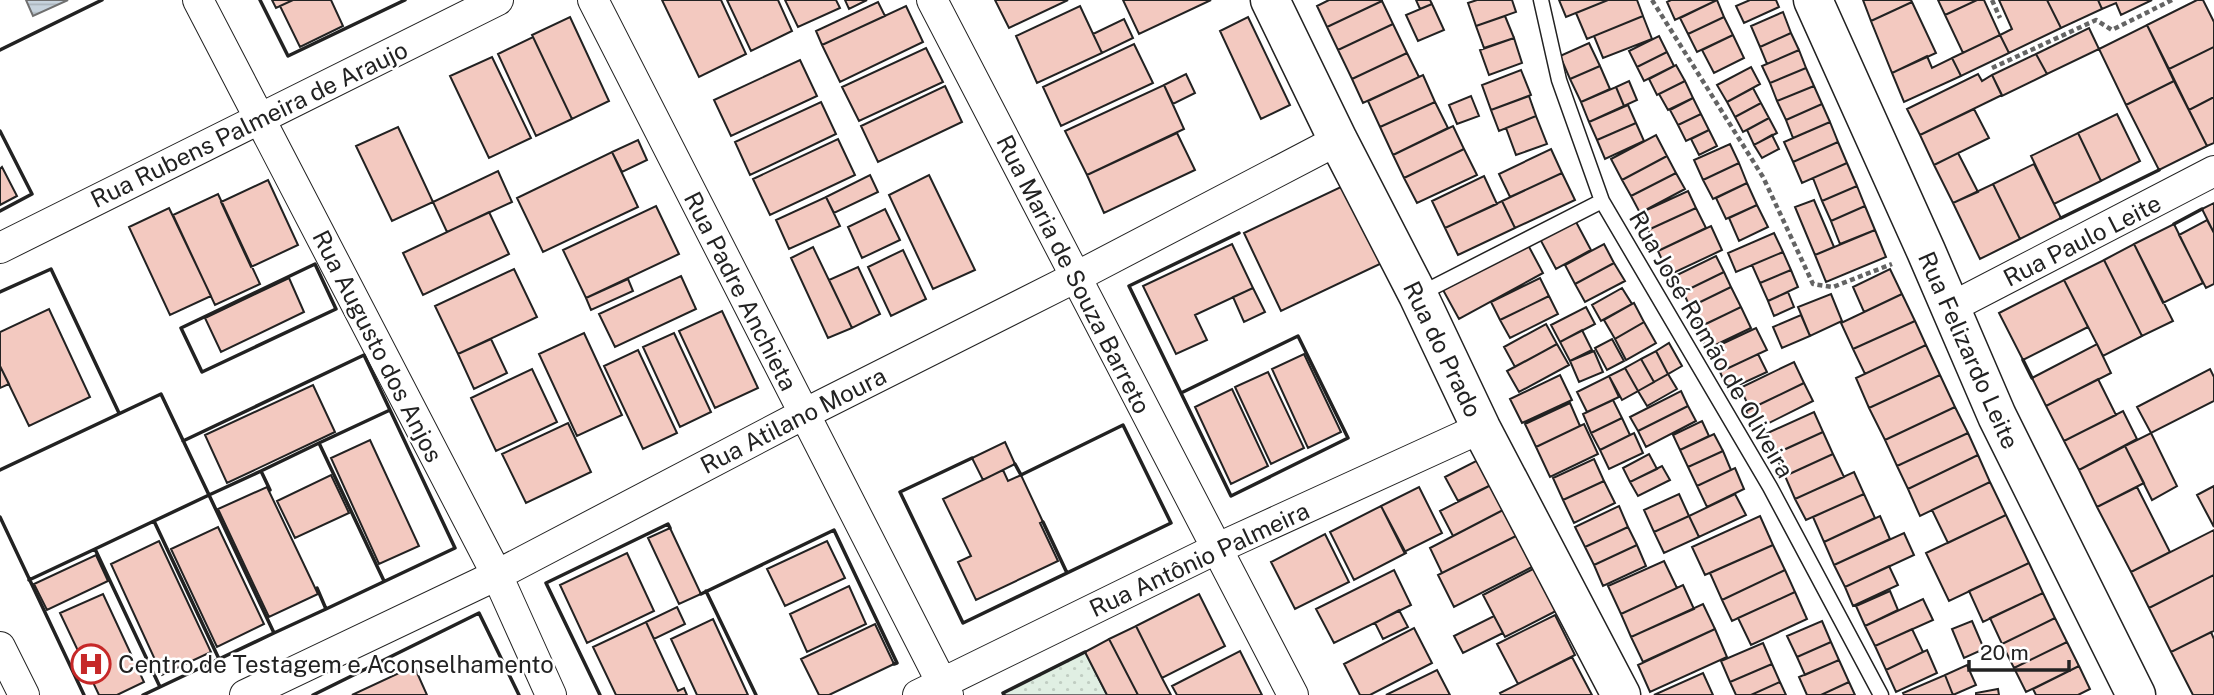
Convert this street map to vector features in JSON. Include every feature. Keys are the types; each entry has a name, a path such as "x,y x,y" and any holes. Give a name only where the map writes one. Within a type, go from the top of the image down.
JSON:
{"main road":[{"name":"Rua do Prado","path":"1270,0 1418,295 1481,428 1621,695"},
{"name":"Rua Felizardo Leite","path":"1813,0 1997,416 2136,695"}],"street":[{"name":"Rua Augusto dos Anjos","path":"198,0 497,575 551,695"},
{"name":"Rua Rubens Palmeira de Araujo","path":"0,248 499,0"},
{"name":"Rua Padre Anchieta","path":"593,0 804,414 936,691"},
{"name":"Rua Maria de Souza Barreto","path":"932,0 1293,695"},
{"name":"Rua Atilano Moura","path":"245,695 497,575 1338,140"},
{"name":"Rua Paulo Leite","path":"1950,308 2214,171"},
{"name":"Rua Antônio Palmeira","path":"936,691 1216,549 1481,428"},
{"path":"0,647 24,695"}],"lane":[{"name":"Rua José Romão de Oliveira","path":"1541,0 1559,80 1602,201 1770,487 1881,695"},
{"path":"1418,295 1602,201"}],"path":[{"path":"1652,0 1763,177 1813,284 1833,287 1926,251"},
{"path":"1992,0 2000,18"},
{"path":"1993,68 2096,20 2112,30 2172,0"}],"green space":[{"path":"1085,652 1107,695 1004,695 1003,693"}],"shaded area":[{"path":"26,0 68,0 33,16"}],"building":[{"path":"272,0 293,0 276,8"},
{"path":"293,0 331,0 343,26 300,47 280,6"},
{"path":"662,0 721,0 746,54 699,77"},
{"path":"727,0 778,0 792,31 751,51"},
{"path":"785,0 836,0 840,8 798,27"},
{"path":"845,0 867,0 849,9"},
{"path":"995,0 1068,0 1009,28"},
{"path":"1123,0 1211,0 1139,34"},
{"path":"1329,0 1382,1 1327,27 1317,6"},
{"path":"1416,0 1430,0 1432,4 1420,9"},
{"path":"1477,0 1512,0 1516,12 1476,26 1468,3"},
{"path":"1559,0 1608,0 1566,17"},
{"path":"1608,0 1637,0 1643,16 1587,39 1576,13"},
{"path":"1717,0 1675,20 1667,2"},
{"path":"1717,0 1724,17 1688,34 1680,18"},
{"path":"1750,0 1776,0 1779,7 1744,23 1736,6"},
{"path":"1863,0 1911,0 1912,2 1871,21"},
{"path":"1938,0 1977,0 1945,15"},
{"path":"1977,0 1984,0 2000,35 1963,53 1945,15"},
{"path":"1999,0 2047,0 2061,28 2009,53 2000,35 2012,29"},
{"path":"2047,0 2098,0 2102,9 2061,28"},
{"path":"2098,0 2152,0 2121,15 2116,3 2102,9"},
{"path":"2197,0 2203,0 2214,22 2214,47 2169,69 2147,25"},
{"path":"1382,1 1393,24 1338,50 1327,27"},
{"path":"878,2 885,16 822,45 816,31"},
{"path":"1912,2 1936,53 1892,73 1871,21"},
{"path":"1432,4 1444,30 1418,41 1406,15"},
{"path":"906,6 923,42 840,82 822,45"},
{"path":"1080,6 1102,53 1037,83 1016,36"},
{"path":"1783,12 1791,33 1760,47 1751,26"},
{"path":"1505,16 1514,38 1484,48 1476,26"},
{"path":"1643,16 1652,39 1603,58 1594,36"},
{"path":"570,17 609,101 572,119 532,35"},
{"path":"1248,17 1290,105 1261,119 1220,31"},
{"path":"1724,17 1733,35 1697,52 1688,34"},
{"path":"1124,19 1133,38 1102,53 1093,34"},
{"path":"1393,24 1407,53 1352,79 1338,50"},
{"path":"2147,25 2174,81 2126,105 2099,49"},
{"path":"2089,28 2099,49 2047,74 2036,54"},
{"path":"1791,33 1799,50 1767,64 1760,47"},
{"path":"1733,35 1744,58 1714,73 1702,50"},
{"path":"2000,35 2009,53 1961,76 1952,58"},
{"path":"1659,36 1667,52 1637,67 1629,51"},
{"path":"533,37 572,119 536,136 498,54"},
{"path":"1514,38 1522,63 1489,75 1480,50"},
{"path":"1589,43 1600,66 1570,79 1560,56"},
{"path":"1134,44 1153,83 1061,126 1043,87"},
{"path":"2214,47 2214,97 2189,110 2169,69"},
{"path":"926,48 943,82 859,121 842,87"},
{"path":"1799,50 1806,68 1770,83 1762,66"},
{"path":"1667,52 1674,66 1644,81 1637,67"},
{"path":"1407,53 1419,77 1363,103 1352,79"},
{"path":"2036,54 2047,74 2002,96 1992,75"},
{"path":"1927,56 1932,68 1952,58 1961,76 1904,102 1892,73"},
{"path":"492,57 531,138 489,158 450,76"},
{"path":"800,60 817,96 731,136 714,100"},
{"path":"1676,65 1685,81 1657,95 1649,79"},
{"path":"1600,66 1610,89 1581,102 1570,79"},
{"path":"1751,67 1760,84 1727,102 1717,85"},
{"path":"1806,68 1814,86 1777,101 1770,83"},
{"path":"1521,70 1531,95 1491,110 1482,85"},
{"path":"1186,74 1195,93 1173,104 1164,85"},
{"path":"1978,74 1982,81 1992,75 2002,95 1920,135 1907,109"},
{"path":"1423,75 1435,102 1380,127 1368,101"},
{"path":"1629,81 1637,100 1624,106 1616,87"},
{"path":"1685,81 1693,98 1668,110 1659,94"},
{"path":"2174,81 2207,146 2159,170 2126,105"},
{"path":"1164,85 1184,129 1087,175 1065,131"},
{"path":"945,86 962,122 878,162 861,126"},
{"path":"1814,86 1822,104 1786,120 1777,101"},
{"path":"1616,87 1624,106 1589,122 1581,102"},
{"path":"1753,88 1761,103 1735,117 1727,102"},
{"path":"1471,96 1479,116 1457,124 1449,105"},
{"path":"1529,96 1536,116 1499,131 1491,110"},
{"path":"2214,97 2214,143 2207,146 2189,110"},
{"path":"1693,98 1701,114 1678,125 1670,110"},
{"path":"821,102 836,134 750,175 735,142"},
{"path":"1435,102 1448,128 1393,155 1380,127"},
{"path":"1761,103 1769,118 1743,132 1735,117"},
{"path":"1822,104 1830,122 1793,138 1786,120"},
{"path":"1628,105 1636,123 1597,140 1589,122"},
{"path":"1974,109 1989,138 1934,165 1920,135"},
{"path":"1701,114 1709,130 1686,141 1678,125"},
{"path":"2117,114 2140,161 2101,181 2078,133"},
{"path":"1536,116 1547,144 1516,155 1506,128"},
{"path":"1769,118 1777,133 1754,145 1747,130"},
{"path":"1830,122 1838,142 1793,162 1784,142"},
{"path":"1636,123 1644,141 1605,159 1597,140"},
{"path":"1453,126 1464,149 1404,178 1393,155"},
{"path":"398,127 433,202 392,221 356,146"},
{"path":"1709,130 1717,146 1699,155 1691,139"},
{"path":"1177,133 1195,170 1104,213 1087,175"},
{"path":"2078,133 2101,181 2054,204 2031,156"},
{"path":"1656,135 1667,156 1622,180 1611,159"},
{"path":"1772,135 1779,149 1762,158 1754,145"},
{"path":"838,139 855,175 770,215 753,179"},
{"path":"638,140 647,160 622,172 612,152"},
{"path":"1838,142 1847,163 1802,183 1793,162"},
{"path":"1730,144 1739,163 1703,180 1694,160"},
{"path":"1464,149 1477,175 1417,203 1404,178"},
{"path":"1551,149 1562,173 1510,197 1499,174"},
{"path":"612,152 638,207 543,252 517,198"},
{"path":"1958,153 1978,192 1953,203 1934,165"},
{"path":"1667,156 1676,173 1631,196 1622,180"},
{"path":"1739,163 1747,183 1713,199 1703,180"},
{"path":"1847,163 1857,186 1822,201 1813,178"},
{"path":"2034,164 2061,218 2020,239 1993,184"},
{"path":"2,167 17,196 0,205 0,169"},
{"path":"498,171 512,202 447,232 433,202"},
{"path":"1562,173 1575,200 1515,228 1502,201"},
{"path":"1676,173 1685,189 1640,213 1631,196"},
{"path":"870,175 878,192 834,213 826,197"},
{"path":"929,175 975,270 933,289 889,195"},
{"path":"1484,176 1497,204 1445,228 1432,201"},
{"path":"268,180 298,245 251,267 221,202"},
{"path":"1747,183 1757,205 1726,219 1716,198"},
{"path":"1993,184 2020,239 1980,259 1953,203"},
{"path":"1345,185 1382,263 1281,311 1244,233"},
{"path":"1857,186 1865,206 1831,221 1822,201"},
{"path":"1688,191 1696,208 1648,230 1640,213"},
{"path":"218,194 260,284 215,305 173,215"},
{"path":"826,197 840,226 789,249 776,220"},
{"path":"1814,200 1834,247 1815,255 1795,207"},
{"path":"1502,201 1515,228 1458,255 1445,228"},
{"path":"2214,203 2214,233 2202,209"},
{"path":"1757,205 1768,227 1739,241 1729,218"},
{"path":"656,206 679,254 586,298 563,250"},
{"path":"1865,206 1875,230 1840,244 1831,221"},
{"path":"169,208 211,296 170,315 129,227"},
{"path":"1696,208 1706,228 1658,251 1648,230"},
{"path":"885,209 900,240 862,258 848,227"},
{"path":"489,212 509,254 423,295 403,253"},
{"path":"1575,220 1591,250 1556,269 1540,239"},
{"path":"2207,220 2214,233 2214,284 2206,288 2179,235"},
{"path":"2174,224 2203,283 2163,303 2134,244"},
{"path":"1711,226 1722,250 1669,275 1658,251"},
{"path":"1875,230 1886,257 1826,282 1815,255"},
{"path":"1774,233 1783,252 1736,272 1728,253"},
{"path":"1232,244 1253,288 1195,315 1207,340 1176,354 1143,286"},
{"path":"1604,244 1614,263 1575,284 1565,265"},
{"path":"2134,244 2173,321 2142,336 2104,260"},
{"path":"1528,245 1543,273 1459,319 1443,290"},
{"path":"813,247 852,328 828,338 791,258"},
{"path":"903,250 926,299 891,316 868,267"},
{"path":"1783,252 1791,270 1760,283 1752,265"},
{"path":"1716,256 1724,272 1683,292 1675,276"},
{"path":"2104,260 2142,336 2103,356 2064,280"},
{"path":"1614,263 1625,281 1585,302 1575,284"},
{"path":"858,267 880,314 852,328 829,280"},
{"path":"514,269 537,317 458,354 435,306"},
{"path":"1890,269 1902,294 1864,312 1853,287"},
{"path":"1791,270 1798,287 1768,301 1760,283"},
{"path":"1724,272 1731,287 1690,307 1683,292"},
{"path":"681,276 696,309 615,347 599,314"},
{"path":"289,278 304,312 221,352 205,318"},
{"path":"1540,278 1549,296 1500,320 1491,302"},
{"path":"628,279 633,291 591,310 586,298"},
{"path":"2064,280 2088,327 2023,360 1999,313"},
{"path":"1731,287 1741,307 1700,327 1690,307"},
{"path":"1253,288 1265,312 1244,322 1233,297"},
{"path":"1622,288 1632,304 1601,321 1592,305"},
{"path":"1788,292 1794,307 1774,316 1768,301"},
{"path":"1831,294 1842,321 1810,336 1798,307"},
{"path":"1902,294 1915,321 1853,349 1841,323"},
{"path":"1549,296 1558,314 1510,338 1500,320"},
{"path":"1634,303 1644,322 1615,339 1604,320"},
{"path":"1586,307 1595,324 1560,342 1551,325"},
{"path":"1741,307 1751,328 1707,349 1697,328"},
{"path":"49,309 90,397 29,426 0,366 0,332"},
{"path":"722,311 758,388 715,408 679,331"},
{"path":"1801,315 1810,336 1782,348 1773,327"},
{"path":"1915,321 1926,345 1865,374 1853,349"},
{"path":"1644,322 1656,343 1626,360 1615,339"},
{"path":"1546,324 1557,344 1515,367 1504,347"},
{"path":"1756,328 1767,350 1720,372 1709,350"},
{"path":"1582,330 1592,350 1570,361 1560,342"},
{"path":"584,333 622,415 577,436 539,354"},
{"path":"674,333 711,412 680,427 643,347"},
{"path":"491,339 507,373 474,389 458,354"},
{"path":"1612,339 1624,361 1607,370 1595,348"},
{"path":"1669,343 1682,366 1668,374 1656,351"},
{"path":"1557,344 1569,365 1519,392 1507,371"},
{"path":"2097,344 2111,373 2046,406 2032,378"},
{"path":"1926,345 1940,375 1869,408 1856,378"},
{"path":"638,350 677,433 643,449 604,366"},
{"path":"1594,351 1603,372 1579,382 1570,361"},
{"path":"1656,351 1668,374 1654,382 1641,359"},
{"path":"1304,354 1341,432 1308,448 1272,369"},
{"path":"1758,354 1767,372 1728,390 1720,372"},
{"path":"1641,359 1654,382 1638,391 1625,368"},
{"path":"1794,362 1804,383 1750,409 1740,388"},
{"path":"0,366 9,384 0,388"},
{"path":"1625,368 1638,391 1622,400 1609,376"},
{"path":"532,369 557,422 496,451 471,398"},
{"path":"2210,369 2214,377 2214,401 2151,433 2137,407"},
{"path":"1268,372 1304,448 1271,464 1235,387"},
{"path":"1668,374 1677,389 1647,406 1638,391"},
{"path":"1560,375 1572,400 1522,423 1510,399"},
{"path":"1940,375 1955,407 1885,440 1869,408"},
{"path":"1609,376 1619,397 1587,412 1577,392"},
{"path":"2098,379 2116,415 2064,441 2046,406"},
{"path":"1804,383 1813,401 1755,430 1746,411"},
{"path":"313,385 335,432 227,483 205,435"},
{"path":"1232,389 1268,466 1231,484 1195,407"},
{"path":"1681,391 1688,406 1638,431 1630,417"},
{"path":"1613,400 1622,418 1591,433 1583,414"},
{"path":"1570,403 1580,426 1536,447 1525,424"},
{"path":"1688,406 1696,421 1646,447 1638,431"},
{"path":"1955,407 1968,433 1897,466 1885,440"},
{"path":"2123,411 2137,439 2079,470 2064,441"},
{"path":"1814,412 1823,432 1770,456 1761,436"},
{"path":"1622,418 1630,435 1600,450 1591,433"},
{"path":"1702,421 1709,436 1680,450 1673,435"},
{"path":"568,423 591,472 526,503 502,454"},
{"path":"1584,424 1598,454 1550,477 1536,447"},
{"path":"1823,432 1833,454 1785,476 1775,454"},
{"path":"1634,433 1643,453 1609,469 1600,450"},
{"path":"1968,433 1978,455 1908,489 1897,466"},
{"path":"2151,433 2177,486 2152,500 2125,446"},
{"path":"1714,434 1723,451 1688,467 1680,450"},
{"path":"370,440 419,546 379,564 331,458"},
{"path":"1005,442 1015,464 983,480 972,458"},
{"path":"2125,446 2144,483 2097,507 2079,470"},
{"path":"1723,451 1731,470 1697,486 1688,467"},
{"path":"1649,454 1657,469 1630,482 1623,468"},
{"path":"1833,454 1844,477 1795,499 1785,476"},
{"path":"1978,455 1990,482 1920,516 1908,489"},
{"path":"1480,459 1493,484 1458,501 1445,477"},
{"path":"1594,459 1604,481 1563,500 1553,478"},
{"path":"1662,466 1670,480 1638,496 1630,482"},
{"path":"1735,468 1744,489 1707,507 1697,486"},
{"path":"1003,470 1008,481 1021,475 1058,561 976,600 958,562 971,556 943,499"},
{"path":"1854,472 1864,494 1806,520 1795,499"},
{"path":"331,475 349,513 295,538 277,501"},
{"path":"1604,481 1615,503 1574,523 1563,500"},
{"path":"1990,482 2006,515 1948,543 1932,510"},
{"path":"1493,484 1505,509 1453,536 1440,511"},
{"path":"2214,486 2214,527 2197,495"},
{"path":"267,487 318,594 269,617 218,509"},
{"path":"1419,487 1442,533 1404,552 1381,506"},
{"path":"2137,487 2170,552 2131,572 2097,507"},
{"path":"1679,494 1689,516 1654,532 1644,510"},
{"path":"1735,494 1746,515 1699,537 1689,516"},
{"path":"1864,494 1875,518 1824,542 1813,517"},
{"path":"1381,506 1406,553 1354,580 1330,532"},
{"path":"1619,506 1628,527 1585,547 1575,527"},
{"path":"1505,509 1518,535 1442,573 1430,548"},
{"path":"2006,515 2029,563 1949,601 1926,553"},
{"path":"1689,516 1699,537 1664,553 1654,532"},
{"path":"1760,516 1773,545 1705,575 1692,547"},
{"path":"1880,516 1890,539 1834,565 1824,542"},
{"path":"218,527 264,624 217,647 171,549"},
{"path":"1628,527 1637,545 1594,565 1585,547"},
{"path":"670,528 701,594 679,604 648,538"},
{"path":"2214,530 2214,575 2149,608 2131,572"},
{"path":"1904,533 1914,555 1845,587 1834,565"},
{"path":"1325,534 1349,582 1295,609 1271,562"},
{"path":"1518,535 1534,566 1454,607 1438,575"},
{"path":"159,541 211,652 162,675 111,564"},
{"path":"827,541 845,578 785,606 767,569"},
{"path":"1637,545 1646,566 1603,586 1594,565"},
{"path":"1773,545 1785,570 1722,600 1710,573"},
{"path":"627,553 654,611 587,643 560,585"},
{"path":"96,555 108,581 47,610 34,584"},
{"path":"1664,561 1677,588 1621,614 1608,586"},
{"path":"2029,563 2043,593 1983,622 1969,591"},
{"path":"1889,566 1898,585 1853,606 1845,587"},
{"path":"1535,568 1556,611 1505,637 1483,595"},
{"path":"1394,570 1411,605 1334,643 1316,609"},
{"path":"1785,570 1795,592 1732,621 1722,600"},
{"path":"2214,575 2214,631 2171,652 2149,608"},
{"path":"1683,585 1694,609 1631,637 1621,614"},
{"path":"849,586 866,624 807,652 790,614"},
{"path":"1890,591 1898,610 1865,626 1856,606"},
{"path":"1795,592 1807,619 1751,645 1738,618"},
{"path":"2043,593 2055,618 2002,644 1990,618"},
{"path":"103,594 144,682 117,695 99,695 60,613"},
{"path":"1199,594 1225,646 1162,678 1136,626"},
{"path":"1923,599 1933,620 1875,646 1865,626"},
{"path":"1703,604 1715,629 1643,662 1631,637"},
{"path":"677,607 685,624 654,639 646,622"},
{"path":"1399,610 1408,627 1383,639 1375,623"},
{"path":"1555,615 1575,655 1518,684 1497,644"},
{"path":"1494,616 1503,633 1463,653 1454,636"},
{"path":"2055,618 2067,642 2014,668 2002,644"},
{"path":"713,619 748,695 697,695 671,639"},
{"path":"1822,621 1831,642 1797,657 1787,636"},
{"path":"1972,621 1984,649 1964,658 1952,629"},
{"path":"646,622 678,691 684,688 687,695 616,695 593,647"},
{"path":"875,624 894,664 829,695 819,695 801,659"},
{"path":"1136,626 1171,695 1138,695 1109,639"},
{"path":"1414,628 1432,663 1370,695 1360,695 1344,664"},
{"path":"1715,629 1727,657 1650,692 1638,665"},
{"path":"1912,629 1923,652 1886,670 1875,646"},
{"path":"2211,632 2214,639 2214,695 2193,695 2171,652"},
{"path":"1109,639 1138,695 1107,695 1085,652"},
{"path":"1831,642 1839,660 1805,675 1797,657"},
{"path":"2067,642 2079,666 2026,692 2014,668"},
{"path":"1763,643 1772,664 1730,682 1721,661"},
{"path":"1927,650 1937,673 1896,692 1886,670"},
{"path":"1240,651 1262,695 1177,695 1172,686"},
{"path":"1572,657 1592,695 1501,695 1500,693"},
{"path":"1839,660 1849,682 1821,695 1807,695 1799,677"},
{"path":"1772,664 1780,682 1751,695 1736,695 1730,682"},
{"path":"1967,665 1976,685 1953,695 1945,675"},
{"path":"414,666 427,695 352,695"},
{"path":"2079,666 2090,689 2078,695 2036,695 2033,689"},
{"path":"1437,670 1450,695 1386,695"},
{"path":"1703,673 1713,695 1654,695"},
{"path":"1945,675 1953,695 1903,693"},
{"path":"1780,682 1786,695 1751,695"},
{"path":"1849,682 1855,695 1821,695"},
{"path":"1998,689 1999,695 1976,695 1976,693"}],"wall":[{"path":"0,50 102,0"},
{"path":"260,0 288,56 405,0"},
{"path":"0,131 32,194 0,211"},
{"path":"2061,218 2159,170"},
{"path":"2174,224 2202,209"},
{"path":"1181,393 1298,336 1348,438 1231,496 1129,286 1239,233"},
{"path":"315,264 336,309 202,372 181,328 315,264"},
{"path":"0,292 51,269 119,413"},
{"path":"183,441 364,355 390,410"},
{"path":"2023,360 2032,378"},
{"path":"0,470 161,394 209,495 261,471 270,490"},
{"path":"326,609 455,548 390,410 319,443 384,581"},
{"path":"972,458 900,492 963,623 1171,523 1123,425 1021,475 1015,464"},
{"path":"261,471 319,443"},
{"path":"160,687 274,633 209,495 154,521 219,659"},
{"path":"0,517 84,695"},
{"path":"95,549 154,521"},
{"path":"1043,522 1067,573"},
{"path":"600,695 546,583 668,524 670,528"},
{"path":"701,594 834,530 897,663 894,664"},
{"path":"29,580 95,549 160,687 143,695"},
{"path":"274,633 326,609 317,588"},
{"path":"706,591 756,695"},
{"path":"313,695 479,613 519,695"},
{"path":"1004,695 1003,693 1085,652"}],"place":[{"name":"Centro de Testagem e Aconselhamento","path":"91,664"}]}
